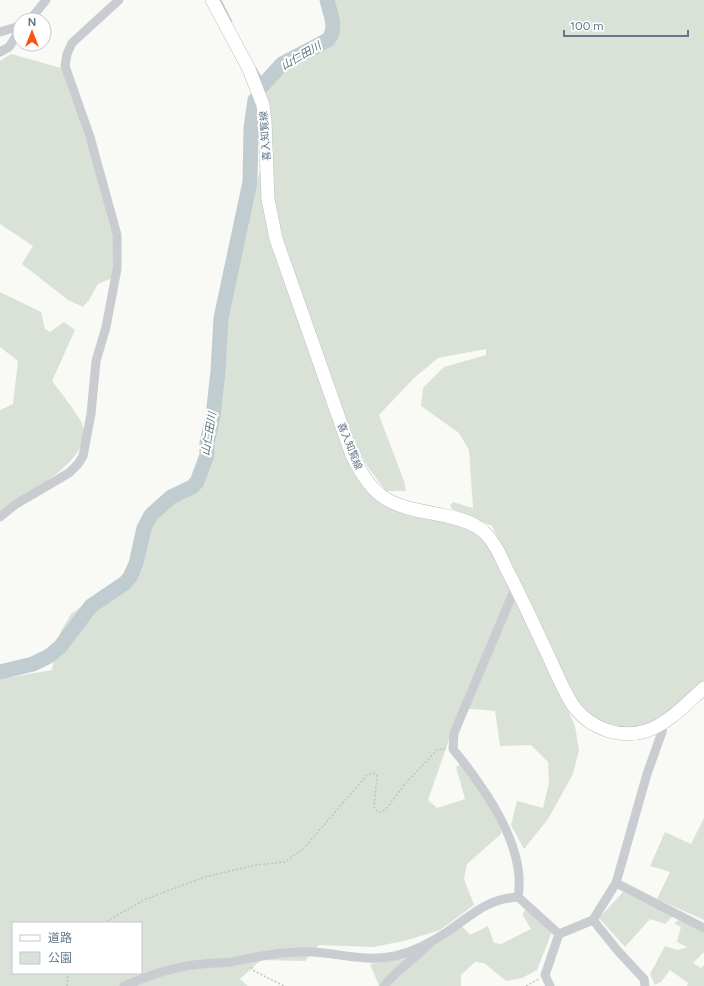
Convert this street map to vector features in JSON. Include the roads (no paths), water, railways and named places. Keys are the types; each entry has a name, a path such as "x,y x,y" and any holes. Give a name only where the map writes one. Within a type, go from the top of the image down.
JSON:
{"main road":[{"name":"喜入知覧線","path":"212,0 249,69 263,105 268,199 276,240 360,473 377,494 390,502 406,508 464,520 485,533 493,543 516,586 562,685 575,708 598,727 617,733 628,734 646,731 663,722 704,688"}],"street":[{"path":"36,12 46,0"},
{"path":"0,517 16,504 69,473 78,464 87,445 96,361 106,327 117,269 116,235 90,137 65,66 67,54 72,43 119,0"},
{"path":"0,32 12,28"},
{"path":"0,52 9,47 12,42"},
{"path":"516,586 454,733 453,749 482,785 505,828 515,856 520,888 518,897"},
{"path":"550,986 545,975 559,934 593,920 616,883 647,774 662,732 663,722"},
{"path":"616,883 704,928"},
{"path":"124,986 176,968 279,954 313,952 347,957 379,958 407,953 446,933 473,912 502,898 518,897 559,934"},
{"path":"593,920 618,951 644,979 645,986"},
{"path":"384,986 395,972 418,956 431,941"}],"waterway":[{"path":"220,0 231,21"},
{"name":"山仁田川","path":"262,86 282,64 328,40 331,35 333,25 327,0"},
{"path":"255,68 264,83"},
{"name":"山仁田川","path":"0,672 33,664 49,656 60,647 91,606 125,583 130,577 136,564 144,528 151,515 171,497 192,487 197,482 207,455 207,443 213,416 218,371 221,318 250,182 251,128 255,100"}]}
